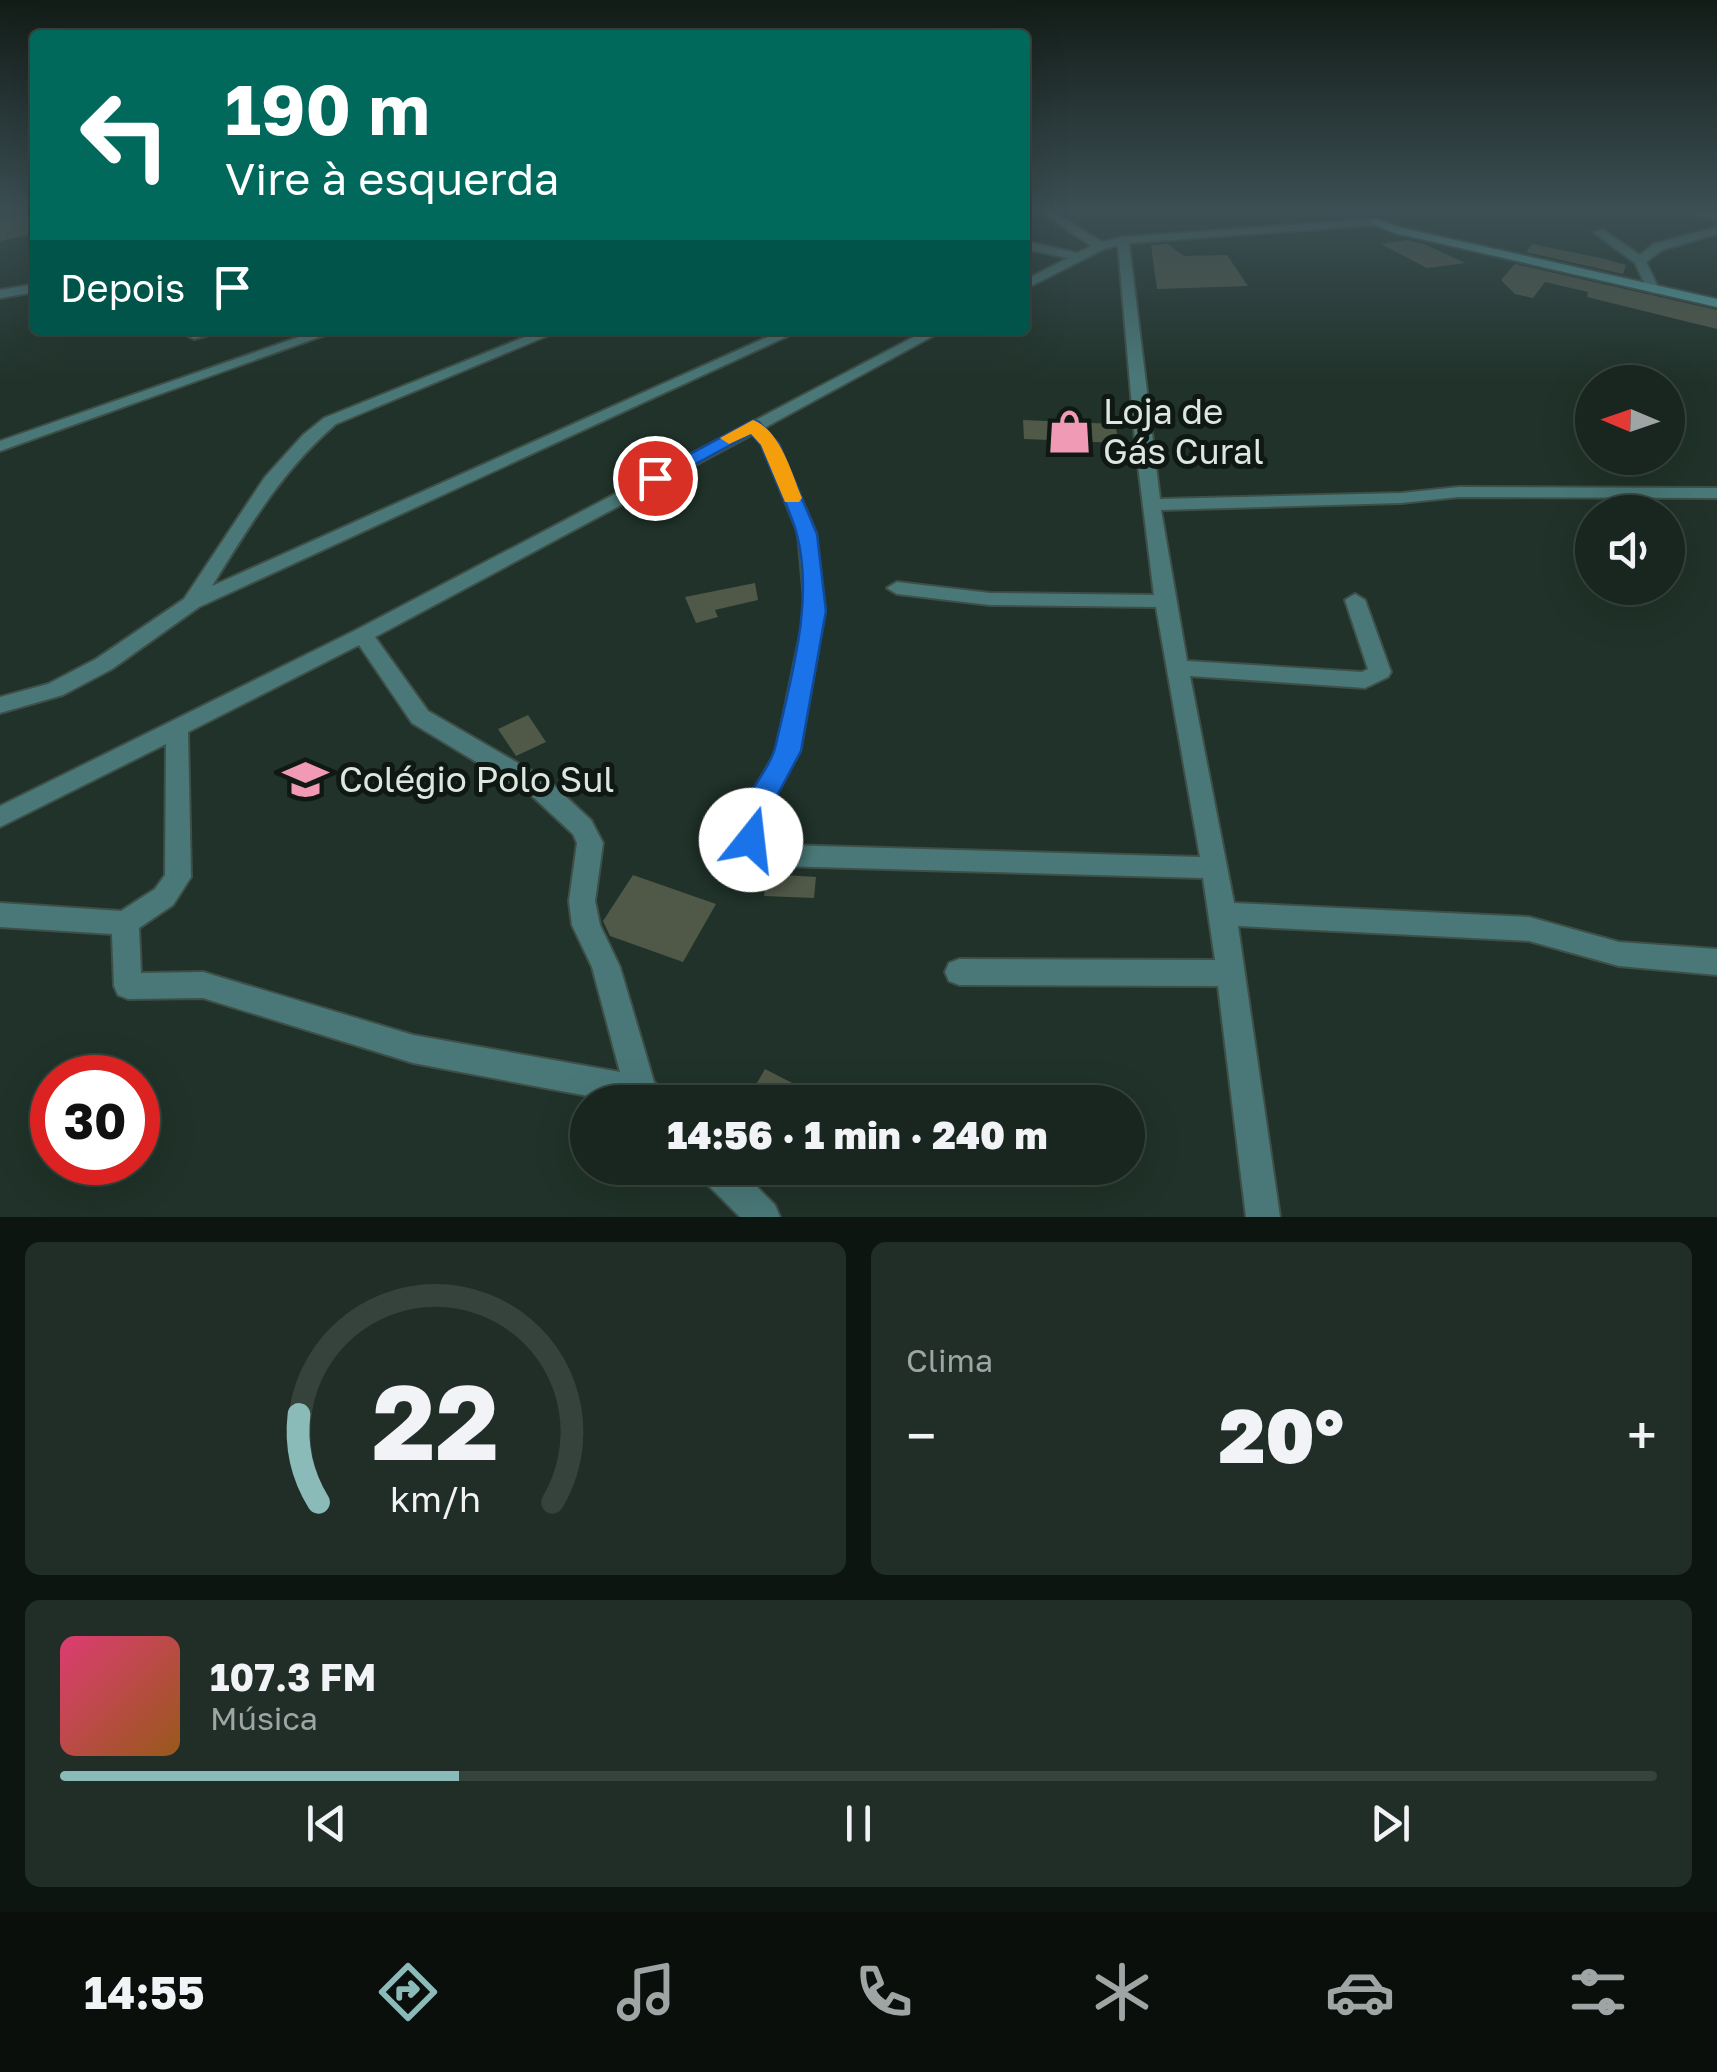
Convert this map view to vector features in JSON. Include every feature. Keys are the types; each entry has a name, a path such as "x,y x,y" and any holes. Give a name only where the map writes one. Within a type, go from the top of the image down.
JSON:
{"main road":[{"path":"1565,269 1717,302"}],"street":[{"path":"1030,282 1055,269"},
{"path":"1116,269 1174,668 1223,914 1263,1217"},
{"path":"1644,269 1653,289"},
{"path":"0,294 30,289"},
{"path":"0,446 318,335"},
{"path":"192,602 301,442 330,421 542,335"},
{"path":"0,705 54,690 104,664 192,602 783,335"},
{"path":"0,816 363,635 927,335"},
{"path":"753,426 770,444 807,534 814,611 788,751 750,820 751,840 781,855 1212,868"},
{"path":"1152,504 1401,498 1459,492 1717,494"},
{"path":"897,588 990,599 1165,601"},
{"path":"1174,668 1366,680 1380,672 1355,600"},
{"path":"363,635 420,717 540,788 582,826 590,844 582,901 586,926 606,967 643,1085"},
{"path":"0,914 125,922 164,897 178,877 177,729"},
{"path":"1223,914 1529,930 1619,954 1717,962"},
{"path":"125,922 128,986 203,986 413,1050 587,1085"},
{"path":"959,972 1232,973"},
{"path":"732,1185 763,1217"}],"building":[{"path":"1154,269 1236,269 1248,286 1157,289"},
{"path":"1511,269 1536,269 1717,310 1717,329 1587,297 1588,292 1545,282 1533,298 1515,294 1501,280"},
{"path":"1600,269 1625,269 1623,274"},
{"name":"Loja de Gás Cural","path":"1023,420 1115,424 1119,443 1024,439"},
{"path":"755,583 758,600 715,610 718,617 696,623 685,597"},
{"path":"528,715 546,742 516,756 498,729"},
{"path":"767,874 816,877 814,898 764,896"},
{"path":"633,875 716,904 683,962 610,936 603,921"},
{"path":"765,1069 796,1085 756,1085"}],"slow traffic":[{"path":"729,438 753,426 770,444 792,498"}],"place":[{"name":"Loja de Gás Cural","path":"1070,432"},
{"name":"Colégio Polo Sul","path":"306,780"}],"route":[{"path":"655,478 753,426 770,444 807,534 814,611 788,751 750,820 751,840"}]}
